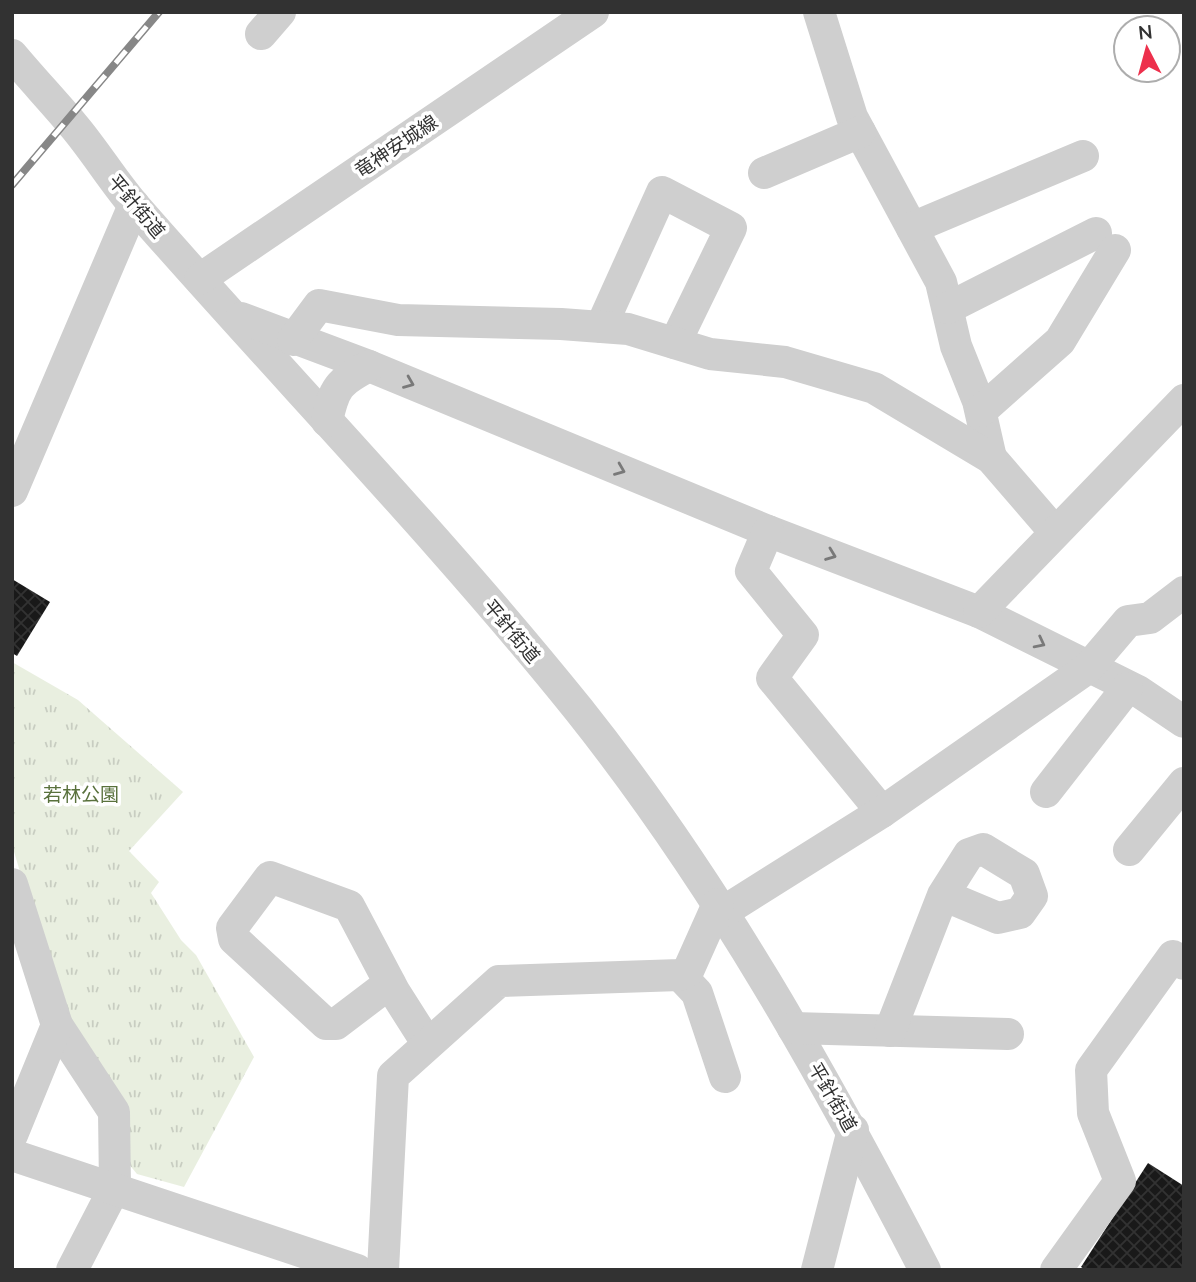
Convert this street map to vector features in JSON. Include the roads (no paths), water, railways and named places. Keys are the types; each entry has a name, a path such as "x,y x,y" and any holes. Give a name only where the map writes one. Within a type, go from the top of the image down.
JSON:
{"street":[{"name":"竜神安城線","path":"200,279 593,12"},
{"path":"819,12 844,95 860,132 941,282 956,346 981,411 991,458"},
{"name":"平針街道","path":"12,55 73,125 134,205 496,611 580,713 720,908 853,1130 925,1270"},
{"path":"764,173 860,132"},
{"path":"912,228 1083,156"},
{"path":"601,327 662,192 731,228 675,343"},
{"path":"12,491 134,205"},
{"path":"948,308 1106,241 1060,341 981,411"},
{"path":"293,340 319,305 398,320 628,329 710,354 785,362 874,388 991,458 1054,531"},
{"path":"232,314 293,340 369,366 768,531 979,612 1127,688 1138,691 1184,722"},
{"path":"327,421 332,395 342,382 369,366"},
{"path":"979,612 1054,531 1184,400"},
{"path":"768,531 751,571 803,635 772,678 882,812"},
{"path":"383,1270 393,1076 499,981 680,975 688,971 720,908 882,812 1088,668 1128,621 1150,618 1184,593"},
{"path":"1046,792 1127,688"},
{"path":"1129,850 1184,783"},
{"path":"390,983 336,1024 326,1024 234,939 232,928 270,877 349,906 390,983 427,1044"},
{"path":"12,884 57,1025 114,1112 114,1187 72,1270"},
{"path":"890,1031 943,895"},
{"path":"1056,1270 1120,1181 1093,1113 1091,1070 1173,956 1184,964"},
{"path":"680,975 697,993 725,1077"},
{"path":"12,1135 57,1025"},
{"path":"793,1028 1008,1034"},
{"path":"817,1270 853,1130"},
{"path":"12,1155 356,1270"}],"railway":[{"path":"12,185 159,12"}],"park label":[{"name":"若林公園","path":"81,794"}]}
